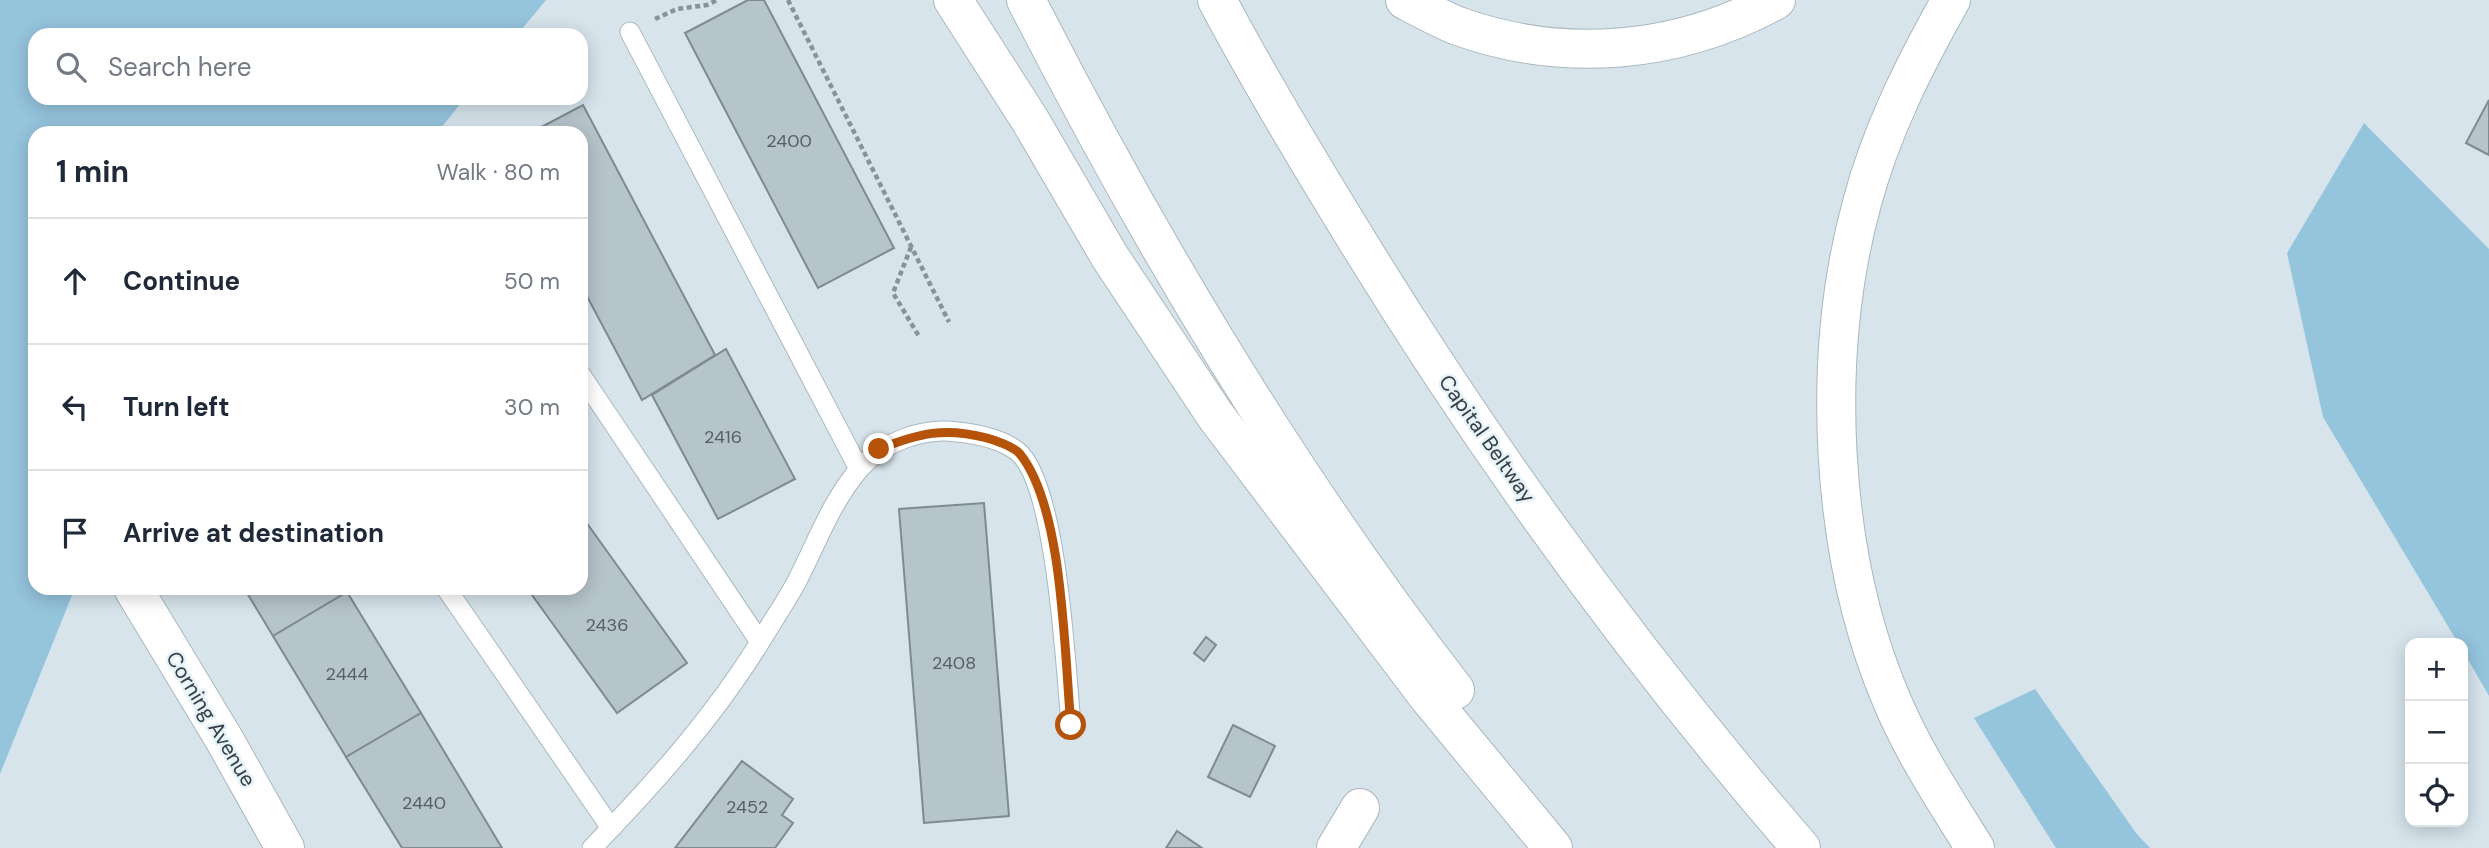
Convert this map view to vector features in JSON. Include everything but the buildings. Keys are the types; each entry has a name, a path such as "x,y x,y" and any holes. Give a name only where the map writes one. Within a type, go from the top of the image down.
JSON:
{"main road":[{"path":"953,0 1030,120 1110,257 1216,415 1429,698 1553,848"},
{"path":"1026,0 1153,235 1252,395 1347,541 1449,683 1577,848"},
{"name":"Capital Beltway","path":"1217,0 1305,156 1401,313 1495,453 1590,584 1714,746 1801,848"},
{"path":"1405,0 1457,26 1527,45 1597,51 1666,42 1742,19 1776,0"},
{"path":"1951,0 1917,61 1884,138 1862,202 1844,282 1836,366 1837,460 1850,550 1867,632 1891,700 1923,766 1975,848"},
{"name":"Corning Avenue","path":"137,595 224,739 285,848"},
{"path":"1336,848 1360,808"}],"lane":[{"path":"630,32 859,469"},
{"path":"588,385 760,642"},
{"path":"592,848 642,797 738,678 796,583 826,518 859,469 879,449 910,437 944,430 999,441 1019,453 1042,498 1055,557 1071,725"},
{"path":"451,595 611,828"}],"path":[{"path":"630,32 677,9 707,5 716,0"},
{"path":"788,0 949,322"},
{"path":"911,247 893,293 920,338"}],"shaded area":[{"path":"0,0 546,0 523,28 28,28 28,105 459,105 443,126 28,126 28,595 72,595 0,774"},
{"path":"2364,123 2489,249 2489,696 2468,660 2468,638 2455,638 2323,417 2287,253"},
{"path":"2035,689 2136,833 2150,848 2056,848 1974,718"}],"route":[{"path":"879,449 910,437 944,430 999,441 1019,453 1042,498 1055,557 1071,725"}]}
